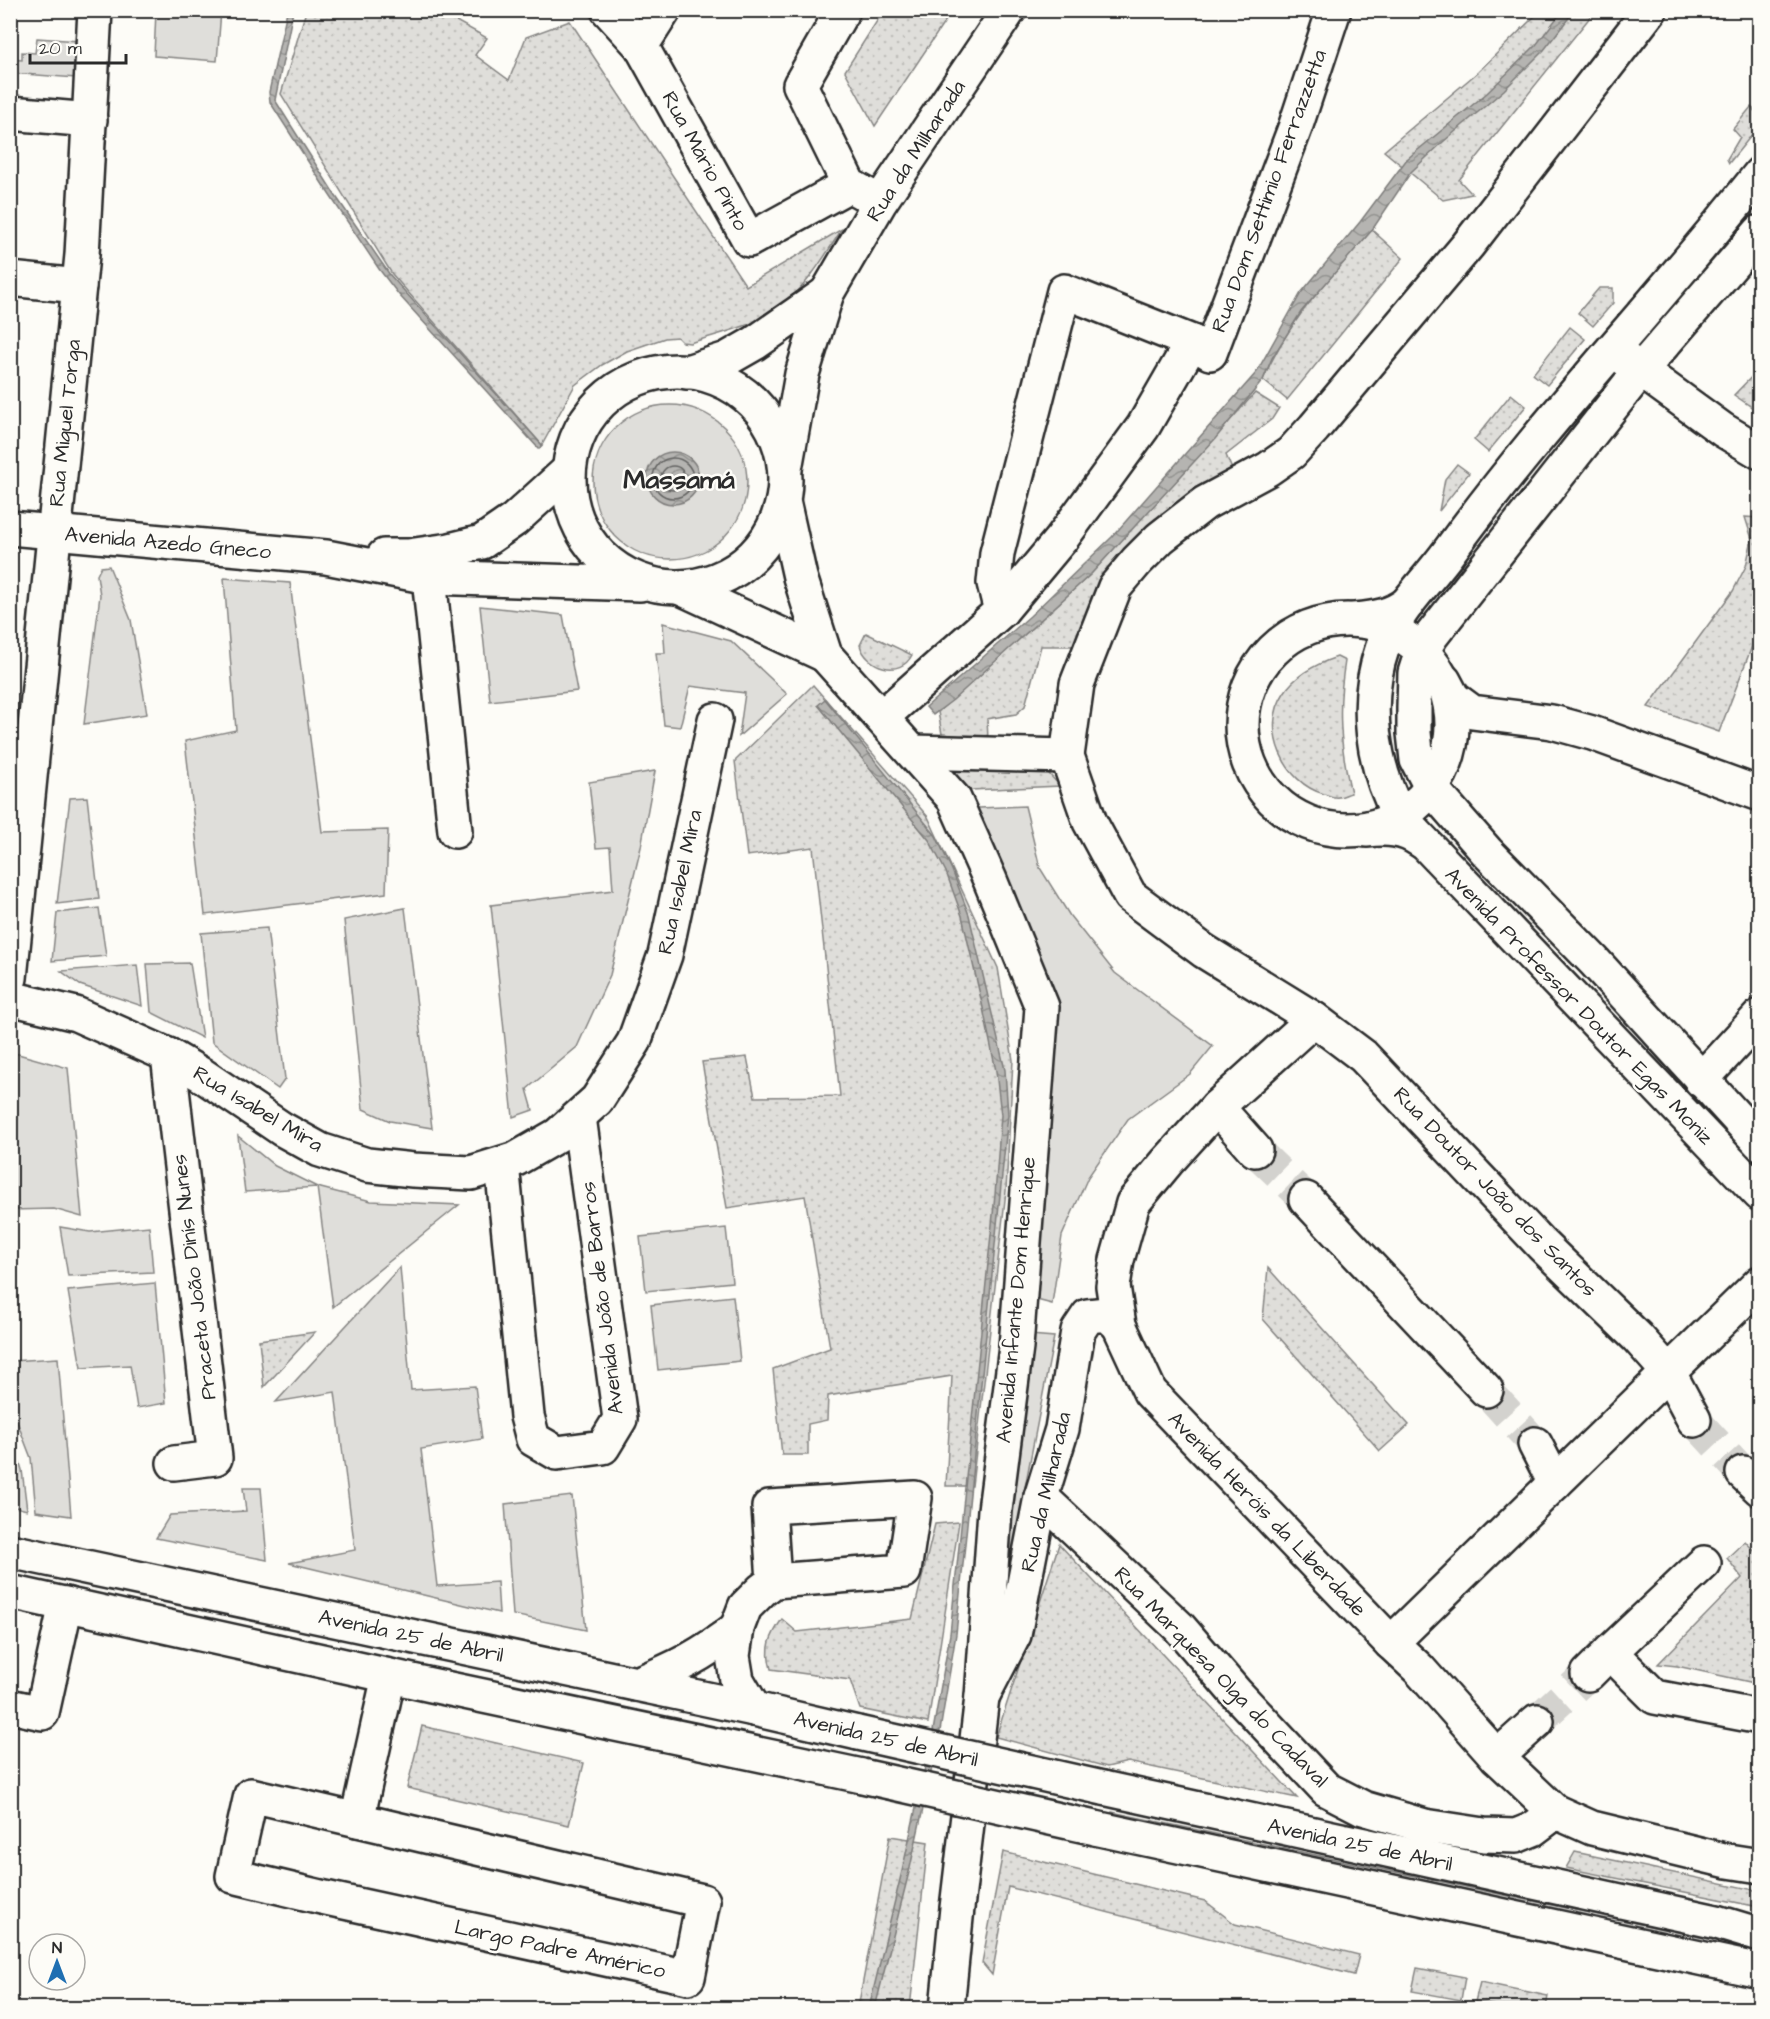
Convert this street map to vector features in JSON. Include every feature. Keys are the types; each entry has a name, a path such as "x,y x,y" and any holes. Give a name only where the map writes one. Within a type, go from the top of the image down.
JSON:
{"street":[{"name":"Rua Miguel Torga","path":"10,978 79,286 95,10"},
{"name":"Rua Mário Pinto","path":"608,10 641,46 749,240 849,185"},
{"path":"641,46 664,10"},
{"path":"843,10 800,85 849,185 880,202"},
{"name":"Rua da Milharada","path":"827,293 880,202 1009,10"},
{"name":"Rua Dom Settimio Ferrazzetta","path":"1001,611 994,583 997,553 1064,291 1192,342 1209,353 1295,128 1334,10"},
{"path":"913,752 1067,756 1077,684 1114,587 1160,538 1205,503 1268,469 1291,453 1468,245 1650,10"},
{"path":"10,113 89,129"},
{"path":"10,130 89,129"},
{"path":"1424,843 1407,832 1395,829 1330,830 1296,818 1268,796 1249,766 1241,730 1245,695 1261,663 1287,639 1319,623 1400,615 1492,493 1702,247 1760,174"},
{"path":"1431,664 1447,616 1640,371 1760,232"},
{"path":"22,280 79,286"},
{"path":"687,372 731,357 827,293"},
{"path":"825,655 800,577 783,501 785,469 802,374 827,293"},
{"name":"Rua Dom Settimio Ferrazzetta","path":"882,717 1001,611 1062,538 1143,427 1192,342"},
{"path":"1613,350 1723,430 1760,452"},
{"path":"785,469 778,440 763,414 742,393 716,378 687,372 652,374 621,387 612,394 595,409 576,438 568,471 572,508 588,542 614,568 648,584 681,588 825,655"},
{"name":"Avenida Azedo Gneco","path":"326,557 408,556 455,549 482,542 514,520 568,471"},
{"path":"681,588 716,580 747,562 770,535 783,501"},
{"name":"Avenida Azedo Gneco","path":"10,528 326,557 429,577 648,584"},
{"name":"Avenida Azedo Gneco","path":"429,577 433,564 455,549"},
{"path":"429,577 454,831"},
{"path":"1400,615 1407,639 1431,664 1453,698 1472,712 1552,722 1592,733 1760,794"},
{"name":"Avenida Professor Doutor Egas Moniz","path":"1400,615 1380,658 1372,702 1374,740 1382,779 1400,817 1760,1194"},
{"name":"Avenida Infante Dom Henrique","path":"825,655 954,799 1042,1007 1016,1347 994,1510 982,1697 947,2008"},
{"name":"Avenida Professor Doutor Egas Moniz","path":"1431,664 1415,673 1414,733 1417,760 1439,776 1455,816 1487,852 1594,961 1760,1143"},
{"path":"1366,830 1400,817 1417,805 1439,776 1457,742 1472,726 1492,716"},
{"name":"Rua Isabel Mira","path":"10,998 76,1014 168,1055 282,1129 320,1150 368,1165 471,1173 516,1160 558,1136 597,1100 634,1042 665,955 715,720"},
{"name":"Rua Doutor João dos Santos","path":"1067,756 1089,822 1130,896 1204,951 1314,1020 1363,1056 1542,1245 1637,1337 1670,1373 1694,1420"},
{"path":"1701,1080 1760,1016"},
{"name":"Avenida Heróis da Liberdade","path":"1314,1020 1217,1107 1133,1203 1117,1260 1113,1286 1119,1325 1150,1392 1419,1669 1497,1758 1554,1811 1592,1828 1728,1861 1760,1866"},
{"name":"Praceta João Dinís Nunes","path":"168,1055 215,1458 174,1463"},
{"path":"1217,1107 1254,1150"},
{"name":"Avenida João de Barros","path":"502,1164 527,1416 533,1439 557,1453 603,1447 620,1419 579,1117"},
{"path":"1306,1199 1486,1390"},
{"path":"1391,1642 1760,1283"},
{"name":"Rua da Milharada","path":"982,1697 1014,1635 1041,1497 1062,1429 1078,1331 1088,1316 1107,1314 1119,1325"},
{"path":"1535,1444 1554,1483"},
{"name":"Rua Marquesa Olga do Cadaval","path":"1041,1497 1179,1627 1234,1692 1326,1789 1363,1808 1414,1823 1484,1835 1516,1836 1533,1829 1554,1811"},
{"path":"754,1708 737,1680 733,1656 737,1628 745,1607 774,1581 904,1571 915,1498 769,1507 774,1581"},
{"name":"Avenida 25 de Abril","path":"10,1551 754,1708 1103,1788 1717,1922 1760,1935"},
{"path":"1704,1563 1599,1663 1655,1697 1760,1717"},
{"name":"Avenida 25 de Abril","path":"10,1592 389,1676 1760,1971"},
{"path":"10,1706 42,1713 66,1604"},
{"path":"636,1684 673,1670 708,1651 737,1628"},
{"path":"357,1820 389,1676"},
{"path":"1497,1758 1537,1721"},
{"name":"Largo Padre Américo","path":"251,1795 357,1820 703,1901 688,1977 321,1898 233,1876 251,1795"}],"shaded area":[{"path":"884,10 952,11 875,126 845,71"},
{"path":"156,11 221,11 217,61 154,56"},
{"path":"306,11 438,11 487,38 475,55 509,80 526,37 570,21 746,286 842,229 809,279 788,301 764,318 690,343 682,342 677,337 665,338 627,351 602,365 575,385 542,445 392,274 281,94"},
{"path":"1540,11 1595,11 1459,180 1472,194 1443,200 1384,151 1478,72"},
{"path":"37,38 79,41 76,78 11,73 10,59 22,60 22,52 35,53"},
{"path":"1751,107 1759,115 1759,126 1729,163 1727,159 1740,137 1733,129"},
{"path":"1372,230 1403,258 1287,400 1263,380 1273,358 1311,300"},
{"path":"1599,288 1613,288 1613,303 1593,326 1578,313"},
{"path":"1570,327 1585,339 1547,385 1533,374"},
{"path":"1759,369 1759,412 1734,395"},
{"path":"1255,393 1279,408 1272,419 1226,455 1234,474 1077,646 1041,646 1025,706 1016,714 987,719 988,739 942,734 938,712 1091,574"},
{"path":"1511,394 1526,406 1488,452 1474,440"},
{"path":"670,405 685,406 699,411 713,418 724,428 734,439 741,453 746,467 746,497 741,511 734,525 724,536 713,546 699,553 685,558 670,559 655,558 641,553 627,546 616,536 606,525 599,511 594,497 593,482 594,467 599,453 606,439 616,428 627,418 641,411 655,406"},
{"path":"1457,464 1469,473 1439,511 1445,479"},
{"path":"1745,517 1759,518 1759,628 1719,732 1648,707 1733,591 1746,566 1752,539"},
{"path":"109,566 131,620 147,714 84,724 100,595 97,575 101,567"},
{"path":"224,578 290,583 322,832 388,830 386,893 205,915 185,741 236,730"},
{"path":"480,606 563,615 577,691 490,701"},
{"path":"663,623 731,641 787,694 739,736 745,693 690,686 680,727 664,725 656,653 665,653"},
{"path":"866,633 912,655 900,667 884,667 876,664 863,653 860,645"},
{"path":"1337,657 1345,661 1340,711 1344,759 1351,793 1341,797 1332,797 1310,788 1287,767 1280,753 1274,722 1277,707 1294,680 1314,666"},
{"path":"813,685 928,817 998,968 1013,1060 1006,1191 972,1486 946,1486 952,1376 828,1396 827,1420 808,1424 808,1455 782,1455 773,1369 830,1348 805,1196 727,1208 702,1062 747,1057 755,1097 840,1096 813,847 747,856 735,761"},
{"path":"931,760 1040,764 1060,786 971,790"},
{"path":"655,771 641,847 610,975 577,1047 527,1089 533,1110 513,1117 491,905 613,890 610,847 596,848 589,782"},
{"path":"87,797 99,899 57,904 70,798"},
{"path":"1025,806 1040,868 1070,916 1115,973 1213,1046 1190,1074 1128,1119 1088,1177 1062,1236 1052,1304 1029,1298 1055,1012 957,809"},
{"path":"99,908 106,956 52,961 57,913"},
{"path":"405,908 432,1128 390,1121 363,1109 344,920"},
{"path":"267,928 285,1079 278,1089 212,1042 201,933"},
{"path":"190,963 202,1038 151,1012 147,964"},
{"path":"137,965 142,1006 80,985 61,971"},
{"path":"11,1052 68,1068 82,1217 54,1209 11,1210"},
{"path":"238,1136 275,1166 317,1187 245,1192"},
{"path":"317,1187 371,1201 459,1205 333,1307"},
{"path":"149,1226 153,1272 68,1276 60,1227 90,1232"},
{"path":"726,1228 732,1282 646,1291 640,1237"},
{"path":"400,1267 411,1390 475,1386 482,1439 421,1449 437,1586 497,1582 499,1613 289,1563 355,1550 335,1392 276,1402"},
{"path":"1268,1268 1409,1425 1380,1451 1263,1319"},
{"path":"155,1283 166,1403 137,1408 130,1365 81,1368 68,1291"},
{"path":"733,1296 740,1361 658,1370 651,1305"},
{"path":"315,1332 264,1387 259,1340"},
{"path":"1030,1335 1054,1337 1003,1601"},
{"path":"58,1358 71,1516 36,1511 31,1458 11,1406 11,1361"},
{"path":"11,1434 22,1470 27,1510 11,1506"},
{"path":"243,1488 261,1488 267,1560 156,1538 170,1515 246,1511"},
{"path":"572,1496 586,1630 513,1615 505,1504"},
{"path":"959,1522 928,1723 860,1709 850,1680 771,1669 768,1654 770,1642 782,1619 797,1632 912,1619 935,1524"},
{"path":"1745,1541 1759,1556 1759,1684 1658,1664 1742,1578 1727,1558"},
{"path":"1059,1544 1297,1798 1128,1762 1107,1767 996,1737"},
{"path":"422,1726 584,1763 569,1825 407,1788"},
{"path":"1112,1812 1737,1944 1734,1956 1109,1825"},
{"path":"890,1836 928,1842 910,2008 858,2008"},
{"path":"1003,1852 1205,1901 1235,1924 1359,1955 1354,1975 1008,1887 992,1975 982,1963"},
{"path":"1575,1852 1759,1891 1759,1907 1566,1868"},
{"path":"1417,1968 1465,1977 1461,2000 1412,1991"},
{"path":"1480,1982 1548,1996 1546,2008 1509,2008 1475,2002"}],"water":[{"path":"1563,10 1574,11 1544,50 1504,90 1411,172 1372,230 1301,312 1272,358 1263,380 1215,439 1091,574 953,700 933,715 926,707 1030,616 1112,537 1256,373 1301,293 1360,222 1407,159 1487,93 1536,45"},
{"path":"287,11 293,11 275,100 335,195 390,275 542,445 539,449 399,295 379,269 270,102 269,92"},
{"path":"673,452 683,454 691,460 697,468 699,478 697,488 691,496 683,502 673,504 663,502 655,496 649,488 647,478 649,468 655,460 663,454"},
{"path":"825,699 936,836 952,870 969,915 1005,1070 1008,1115 956,1634 940,1731 910,1868 875,2008 869,2008 933,1731 950,1634 995,1195 1001,1115 996,1071 983,1008 962,916 946,872 929,840 818,705"}],"tunnel":[{"path":"1255,1150 1306,1199"},
{"path":"1486,1390 1535,1444"},
{"path":"1694,1420 1743,1473"},
{"path":"1537,1721 1588,1674"}],"district":[{"name":"Massamá","path":"679,480"}]}
